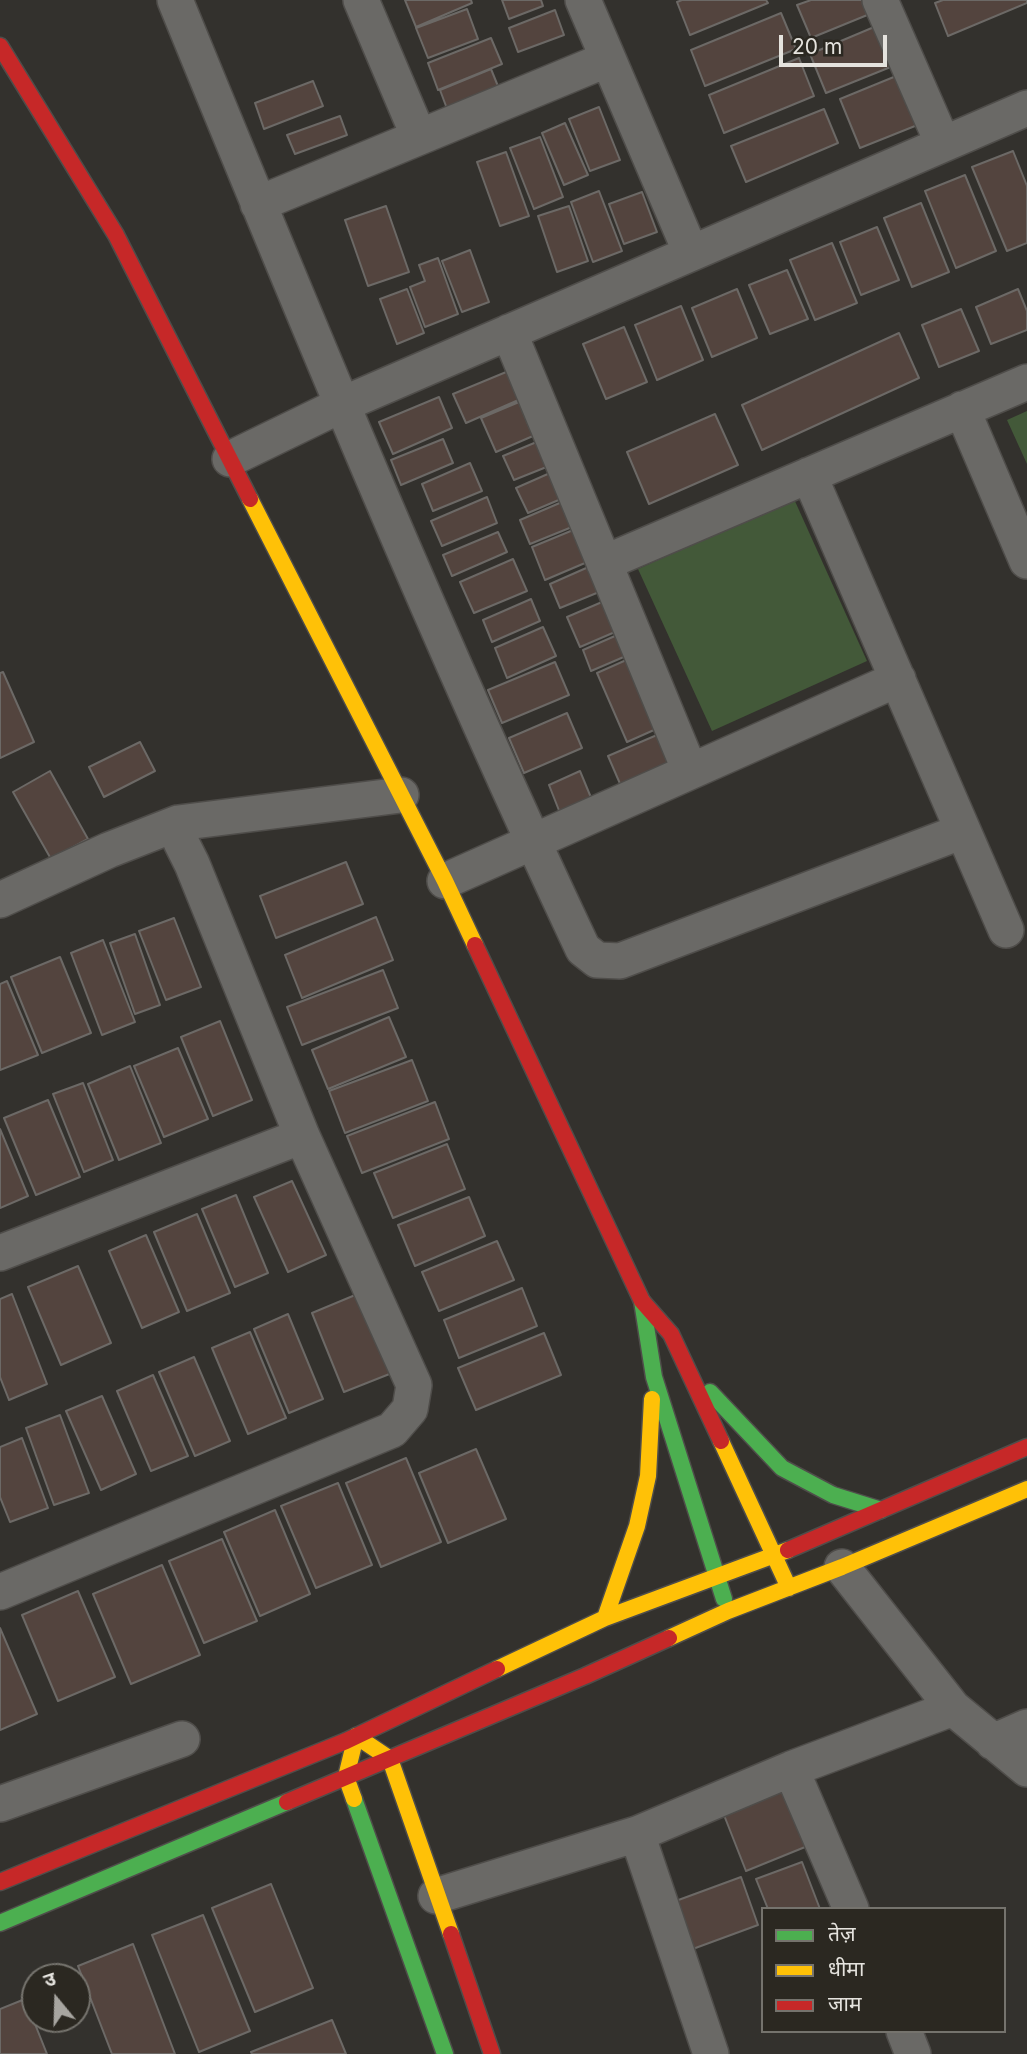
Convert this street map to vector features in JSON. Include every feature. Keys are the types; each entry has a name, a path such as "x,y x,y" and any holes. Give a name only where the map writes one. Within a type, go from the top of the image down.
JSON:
{"street":[{"path":"175,0 341,405 533,842 583,949 597,960 620,961 962,831"},
{"path":"361,0 419,137"},
{"path":"583,0 691,253"},
{"path":"880,0 943,144"},
{"path":"0,46 116,235 445,881 642,1301 654,1377 728,1611"},
{"path":"258,204 608,59"},
{"path":"230,459 341,405 1027,108"},
{"path":"509,332 690,771"},
{"path":"604,563 1027,382"},
{"path":"962,410 1027,562"},
{"path":"809,475 1006,930"},
{"path":"445,881 898,679"},
{"path":"0,900 178,822 401,795"},
{"path":"0,1592 392,1430 410,1409 414,1385 302,1136 181,842 178,822"},
{"path":"0,1253 302,1136"},
{"path":"642,1301 671,1334 789,1588"},
{"path":"685,1365 782,1468 833,1494 881,1510"},
{"path":"605,1618 637,1526 648,1475 654,1377"},
{"path":"0,1882 356,1736 605,1618 774,1556 1027,1447"},
{"path":"0,1923 585,1676 728,1611 842,1567 1027,1489"},
{"path":"842,1567 953,1708 1027,1769"},
{"path":"436,1896 637,1834 791,1769 953,1708"},
{"path":"993,1742 1027,1727"},
{"path":"356,1736 390,1759 492,2054"},
{"path":"356,1736 346,1777 445,2054"},
{"path":"0,1804 182,1739"},
{"path":"791,1769 850,1907"},
{"path":"637,1834 711,2054"},
{"path":"905,2033 913,2054"}],"green space":[{"path":"1027,411 1027,464 1007,420"},
{"path":"794,499 867,661 712,731 638,569"}],"building":[{"path":"405,0 471,0 472,3 416,27"},
{"path":"502,0 541,0 543,6 509,19"},
{"path":"766,0 768,3 690,35 677,2"},
{"path":"811,0 879,0 882,9 811,38 797,5"},
{"path":"943,0 1027,0 1027,3 948,36 935,3"},
{"path":"467,9 478,39 428,58 416,28"},
{"path":"555,10 564,35 518,52 509,28"},
{"path":"781,13 796,49 705,86 691,50"},
{"path":"886,22 903,62 826,93 810,54"},
{"path":"491,38 502,64 438,90 428,63"},
{"path":"799,58 814,96 724,133 709,95"},
{"path":"491,69 504,101 452,122 440,90"},
{"path":"906,72 925,122 860,148 840,99"},
{"path":"313,81 323,106 264,129 255,103"},
{"path":"599,107 620,160 590,171 569,119"},
{"path":"824,109 838,143 746,182 731,146"},
{"path":"340,116 347,135 295,154 287,135"},
{"path":"565,123 588,175 564,185 542,133"},
{"path":"540,137 563,197 534,209 510,148"},
{"path":"1013,151 1027,186 1027,243 1007,251 972,167"},
{"path":"506,152 529,216 500,226 477,162"},
{"path":"965,175 996,251 956,268 925,191"},
{"path":"599,191 622,251 593,262 571,202"},
{"path":"642,192 657,232 624,244 609,204"},
{"path":"921,203 949,272 912,287 884,218"},
{"path":"386,206 409,272 368,286 345,220"},
{"path":"569,206 588,261 557,272 538,216"},
{"path":"877,227 899,280 861,295 840,242"},
{"path":"832,243 857,303 815,320 790,260"},
{"path":"470,250 489,302 462,312 442,261"},
{"path":"438,258 458,314 425,327 410,287 425,281 419,265"},
{"path":"787,270 808,319 770,334 749,285"},
{"path":"407,289 424,333 397,344 380,299"},
{"path":"737,289 757,338 712,357 692,308"},
{"path":"1018,289 1027,311 1027,330 991,344 976,307"},
{"path":"681,306 703,360 657,380 635,325"},
{"path":"961,309 979,351 939,367 922,325"},
{"path":"624,327 647,382 606,399 583,344"},
{"path":"899,333 919,378 762,450 742,405"},
{"path":"511,370 523,398 466,423 453,394"},
{"path":"439,397 452,428 393,454 379,422"},
{"path":"519,402 533,436 496,452 481,418"},
{"path":"715,414 738,465 649,504 627,452"},
{"path":"443,439 453,463 401,485 391,460"},
{"path":"539,441 549,466 514,480 503,456"},
{"path":"470,463 482,491 433,511 422,484"},
{"path":"550,473 561,499 528,513 516,488"},
{"path":"487,497 497,523 442,546 431,521"},
{"path":"562,502 572,527 530,544 520,520"},
{"path":"578,528 592,560 545,580 532,547"},
{"path":"498,532 507,552 452,576 443,555"},
{"path":"513,559 527,591 474,613 460,582"},
{"path":"593,565 604,590 560,608 550,584"},
{"path":"531,599 540,621 492,642 483,620"},
{"path":"609,599 622,629 580,647 567,617"},
{"path":"543,627 556,656 507,678 495,648"},
{"path":"624,632 633,653 591,671 583,650"},
{"path":"633,657 663,726 627,742 597,673"},
{"path":"555,662 569,695 502,723 488,690"},
{"path":"3,672 34,742 0,758 0,673"},
{"path":"567,713 582,748 524,773 509,738"},
{"path":"664,732 677,762 621,786 608,756"},
{"path":"140,742 155,771 104,797 89,767"},
{"path":"50,771 88,839 51,859 13,792"},
{"path":"580,771 592,800 560,813 549,785"},
{"path":"346,862 363,904 276,938 260,896"},
{"path":"376,917 393,960 302,998 285,955"},
{"path":"174,918 201,987 166,1000 139,931"},
{"path":"135,934 160,1005 135,1014 110,943"},
{"path":"103,940 135,1022 102,1035 71,953"},
{"path":"60,957 91,1033 42,1053 11,977"},
{"path":"383,970 398,1008 302,1045 287,1007"},
{"path":"7,981 38,1055 0,1070 0,984"},
{"path":"389,1017 406,1057 328,1089 312,1050"},
{"path":"220,1021 252,1100 213,1116 181,1037"},
{"path":"178,1048 208,1119 164,1137 134,1066"},
{"path":"412,1060 428,1101 345,1133 329,1091"},
{"path":"130,1066 161,1143 119,1160 88,1084"},
{"path":"83,1083 113,1160 84,1172 53,1094"},
{"path":"48,1100 80,1177 36,1195 4,1118"},
{"path":"435,1102 449,1139 362,1173 347,1136"},
{"path":"0,1129 28,1196 0,1208"},
{"path":"447,1144 465,1189 393,1218 374,1173"},
{"path":"292,1181 326,1255 288,1272 254,1197"},
{"path":"236,1195 268,1273 235,1287 202,1209"},
{"path":"469,1197 485,1236 415,1266 398,1225"},
{"path":"197,1214 230,1293 187,1311 154,1232"},
{"path":"146,1235 179,1312 142,1328 109,1251"},
{"path":"497,1241 514,1280 439,1311 422,1272"},
{"path":"78,1266 111,1343 61,1365 28,1287"},
{"path":"522,1288 537,1326 459,1358 444,1320"},
{"path":"360,1293 392,1373 344,1392 312,1313"},
{"path":"12,1294 47,1384 9,1400 0,1377 0,1299"},
{"path":"288,1314 323,1399 289,1413 254,1329"},
{"path":"250,1332 286,1418 248,1434 212,1348"},
{"path":"544,1333 561,1375 476,1410 458,1368"},
{"path":"194,1357 230,1441 195,1456 159,1372"},
{"path":"153,1375 188,1456 151,1471 117,1391"},
{"path":"102,1396 136,1474 101,1490 66,1411"},
{"path":"60,1415 89,1493 54,1505 26,1428"},
{"path":"22,1438 48,1508 10,1522 0,1497 0,1447"},
{"path":"476,1449 506,1519 448,1543 419,1473"},
{"path":"406,1458 441,1542 381,1567 346,1483"},
{"path":"338,1483 372,1565 316,1588 281,1506"},
{"path":"275,1510 310,1594 260,1616 224,1532"},
{"path":"222,1539 257,1621 204,1643 169,1561"},
{"path":"162,1565 200,1655 131,1684 93,1594"},
{"path":"78,1591 115,1677 58,1701 22,1615"},
{"path":"0,1628 37,1714 0,1730"},
{"path":"786,1785 810,1845 746,1871 722,1810"},
{"path":"802,1862 819,1907 767,1907 756,1879"},
{"path":"741,1877 758,1925 690,1950 673,1902"},
{"path":"271,1884 313,1988 255,2012 212,1908"},
{"path":"203,1915 250,2031 199,2052 152,1935"},
{"path":"133,1944 175,2054 112,2054 91,2000 91,1963 86,1963"},
{"path":"21,2001 21,2033 39,2033 47,2054 0,2054 0,2009"},
{"path":"332,2020 346,2054 251,2052"}],"traffic: fast":[{"path":"642,1301 654,1377 724,1599"},
{"path":"710,1392 782,1468 833,1495 881,1510"},
{"path":"354,1799 445,2054"},
{"path":"0,1923 287,1802"}],"traffic: slow":[{"path":"250,499 475,945"},
{"path":"605,1618 637,1526 648,1476 652,1399"},
{"path":"721,1441 789,1588"},
{"path":"669,1638 728,1611 842,1567 1027,1489"},
{"path":"497,1669 605,1618 788,1550"},
{"path":"354,1799 346,1777 356,1736 390,1759 451,1934"}],"traffic: jam":[{"path":"0,46 116,235 250,499"},
{"path":"475,945 642,1301 671,1334 721,1441"},
{"path":"788,1550 1027,1447"},
{"path":"287,1802 669,1638"},
{"path":"0,1882 346,1741 497,1669"},
{"path":"451,1934 492,2054"}]}
